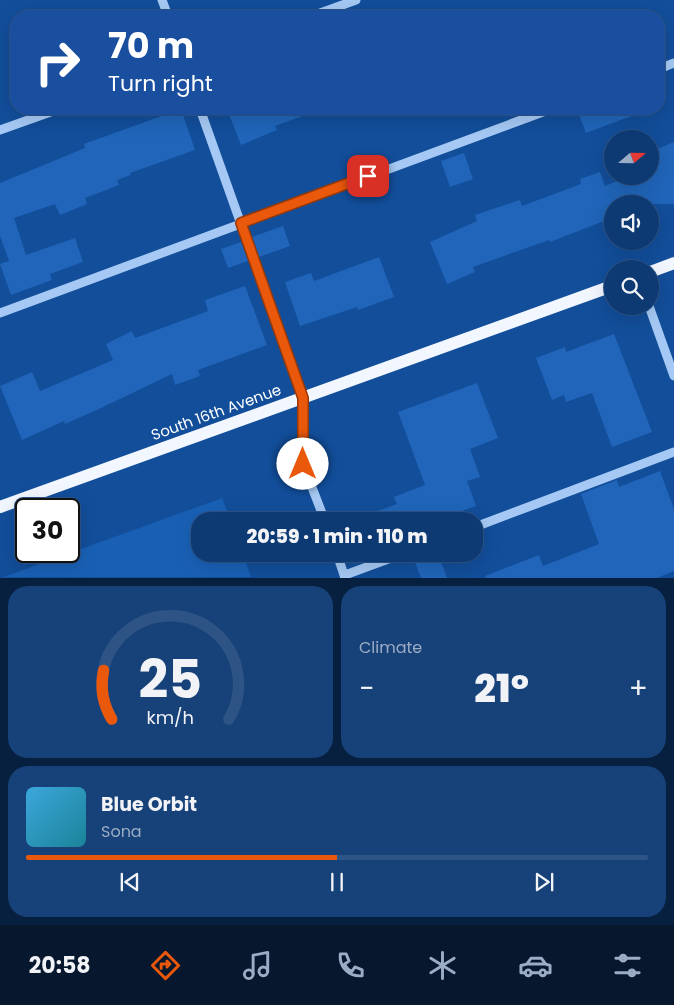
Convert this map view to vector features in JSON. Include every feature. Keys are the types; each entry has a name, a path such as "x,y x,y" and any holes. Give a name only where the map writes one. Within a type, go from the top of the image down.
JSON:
{"main road":[{"path":"659,269 674,263"},
{"name":"South 16th Avenue","path":"0,507 604,289"}],"street":[{"path":"328,10 356,0"},
{"path":"0,130 42,115"},
{"path":"202,115 303,398 303,464 322,512"},
{"path":"0,313 535,115"},
{"path":"653,315 674,376"},
{"path":"483,524 674,452"},
{"path":"340,562 345,576 381,562"}],"shaded area":[{"path":"222,498 227,512 191,512 191,562 246,562 251,577 4,577 43,563 80,563 80,549"}],"building":[{"path":"164,115 183,115 195,150 130,173 131,175 117,180 119,185 85,198 87,204 60,215 55,204 14,218 26,255 75,238 83,262 50,274 52,280 11,295 0,264 9,261 0,236 0,183 85,148 84,144"},
{"path":"229,115 305,115 275,126 277,130 241,145"},
{"path":"579,115 634,115 586,133"},
{"path":"674,142 674,204 659,204 659,195 604,195 604,221 550,242 549,240 473,267 475,272 447,284 430,242 477,221 475,215 520,200 522,206 581,184 580,179 600,172 605,186 659,185 659,148"},
{"path":"464,153 473,179 450,187 441,161"},
{"path":"283,226 290,246 259,257 252,237"},
{"path":"241,242 248,261 228,268 221,249"},
{"path":"379,257 394,297 358,310 357,307 300,326 285,282 311,273 314,281"},
{"path":"245,286 267,345 198,370 200,376 175,385 172,374 65,424 64,421 22,440 0,386 32,372 40,391 113,360 106,344 132,331 135,338 208,311 205,300"},
{"path":"614,334 652,432 612,447 592,393 566,402 564,395 552,400 536,358 565,347 566,352"},
{"path":"477,383 498,438 470,449 480,477 467,481 476,506 459,512 375,512 397,504 394,497 425,485 398,412"},
{"path":"660,471 674,509 674,571 657,578 486,578 485,576 539,555 543,566 599,544 581,494 617,480 619,487"},
{"path":"415,562 441,562 447,578 421,578"}],"route":[{"path":"303,464 303,398 241,223 368,176"}]}
